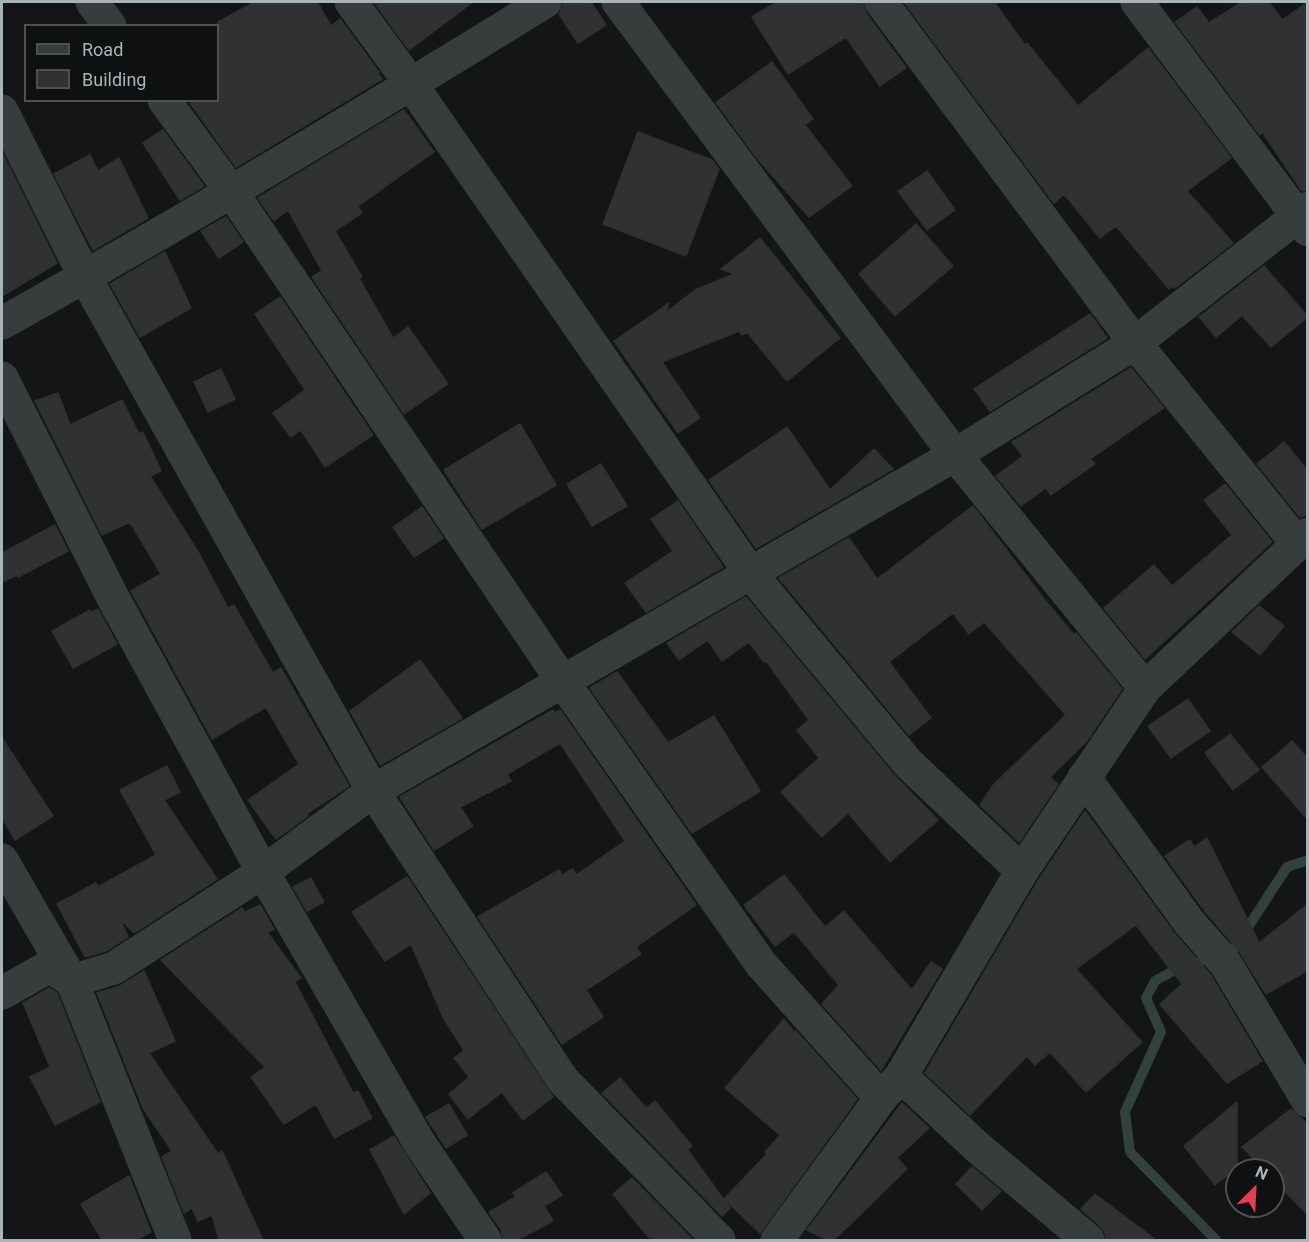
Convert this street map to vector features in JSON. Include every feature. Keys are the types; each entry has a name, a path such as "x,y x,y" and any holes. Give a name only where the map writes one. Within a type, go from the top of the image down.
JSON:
{"street":[{"path":"92,2 108,24"},
{"path":"351,2 411,84 751,574 908,764 1022,871"},
{"path":"2,323 231,191 545,2"},
{"path":"618,2 955,455 1145,688"},
{"path":"777,1240 891,1087 1022,871 1145,688 1303,539 1135,343 881,2"},
{"path":"72,981 114,968 263,872 373,791 955,455 1135,343 1304,218 1137,2"},
{"path":"165,102 231,191 563,682 761,964 891,1087 976,1146 1088,1240"},
{"path":"2,111 85,277 373,791 563,1080 719,1240"},
{"path":"2,378 112,596 263,872 420,1144 485,1240"},
{"path":"1084,777 1189,922 1225,963 1308,1101"},
{"path":"2,860 72,981 175,1240"},
{"path":"2,993 50,966 72,981"}],"building":[{"path":"255,2 317,2 331,26 340,19 382,79 236,167 189,102 219,102 218,22"},
{"path":"374,2 473,2 409,50"},
{"path":"564,2 591,2 606,25 578,43 559,14"},
{"path":"777,2 863,2 866,13 906,68 880,86 846,37 788,74 752,17"},
{"path":"904,2 994,2 1025,45 1027,43 1078,106 1148,48 1231,158 1187,191 1233,243 1175,288 1173,286 1169,289 1116,226 1100,238 1064,194 1054,203"},
{"path":"1242,2 1269,2 1282,20 1308,2 1308,190 1302,191 1263,133 1260,135 1175,22 1197,7 1209,23"},
{"path":"772,62 813,119 805,125 852,186 809,217 756,157 716,102"},
{"path":"404,110 434,152 358,206 362,213 335,231 362,277 359,278 393,338 408,327 448,384 404,414 312,277 322,271 288,210 274,221 258,198"},
{"path":"163,130 204,186 180,200 143,143"},
{"path":"638,132 712,160 719,169 686,256 603,224"},
{"path":"2,152 57,263 2,296"},
{"path":"90,155 98,171 119,158 148,218 93,250 54,174"},
{"path":"927,171 955,210 927,230 898,191"},
{"path":"226,217 243,242 219,258 201,231"},
{"path":"916,224 953,266 895,316 859,274"},
{"path":"760,238 840,338 787,381 747,332 742,335 739,331 662,362 700,418 678,433 614,341 669,303 665,313 695,290 734,274 721,269"},
{"path":"165,252 191,308 140,337 110,284"},
{"path":"1264,266 1308,317 1271,347 1242,315 1216,337 1199,317"},
{"path":"280,297 373,435 325,467 301,430 291,437 273,413 305,390 255,314"},
{"path":"1090,314 1107,338 990,411 974,389"},
{"path":"1131,368 1164,408 1090,459 1095,464 1051,495 1046,488 1021,506 996,476 1023,456 1012,442"},
{"path":"221,369 235,399 208,412 194,382"},
{"path":"58,393 70,425 122,400 139,434 143,432 161,471 150,476 200,555 228,608 234,605 273,673 281,668 349,786 306,814 308,816 276,839 248,800 299,764 266,707 212,739 131,591 161,574 130,522 102,535 35,401"},
{"path":"520,424 556,485 482,529 444,470"},
{"path":"787,427 830,490 874,449 893,469 756,548 709,480"},
{"path":"1284,442 1308,471 1308,514 1300,517 1257,464"},
{"path":"601,464 627,506 592,526 567,484"},
{"path":"1225,484 1272,542 1145,659 1104,608 1154,565 1172,586 1232,535 1204,500"},
{"path":"678,501 723,567 646,612 625,583 673,551 651,519"},
{"path":"973,506 1044,599 1074,635 1076,633 1122,689 1086,742 1050,777 1058,784 1019,842 980,805 994,784 1066,715 984,622 969,634 953,613 889,662 931,718 909,735 779,578 849,538 877,579"},
{"path":"422,507 443,538 414,557 393,527"},
{"path":"55,525 68,551 18,577 17,575 2,582 2,553"},
{"path":"746,597 894,775 938,820 890,862 848,813 822,837 781,792 819,758 797,730 809,720 766,661 764,662 749,642 722,661 708,640 679,660 667,643"},
{"path":"1259,606 1284,626 1260,655 1232,632"},
{"path":"98,609 117,644 73,668 52,631 90,610 91,613"},
{"path":"420,660 462,718 380,765 350,711"},
{"path":"617,672 668,743 714,716 760,791 692,833 590,688"},
{"path":"1188,699 1210,731 1171,758 1148,726"},
{"path":"553,710 555,713 560,710 696,905 636,947 641,954 586,990 603,1017 562,1044 478,917 559,870 562,875 573,869 576,875 625,841 560,743 507,774 511,781 460,807 473,826 434,850 400,797"},
{"path":"1230,734 1259,770 1233,790 1205,753"},
{"path":"2,738 53,816 15,840 2,818"},
{"path":"1292,741 1308,759 1308,820 1262,767"},
{"path":"167,766 180,792 164,800 217,879 134,933 120,919 128,937 106,951 85,957 57,904 96,883 98,887 156,855 120,790"},
{"path":"1085,811 1174,933 1210,974 1262,1061 1227,1083 1160,1004 1182,984 1136,925 1076,969 1142,1042 1086,1092 1050,1052 1035,1065 1027,1056 970,1115 925,1073 1038,881"},
{"path":"1207,838 1259,943 1308,904 1308,970 1266,994 1239,951 1204,910 1165,856 1190,840 1194,847"},
{"path":"784,875 825,927 844,911 912,990 931,962 942,969 881,1070 822,1004 839,985 794,932 775,946 744,905"},
{"path":"407,877 553,1097 523,1120 502,1092 468,1119 449,1094 469,1077 454,1058 464,1050 444,1019 411,944 385,961 352,912"},
{"path":"311,878 324,902 307,911 293,887"},
{"path":"260,905 274,929 267,932 301,978 295,982 353,1093 358,1091 372,1118 334,1138 316,1104 284,1124 251,1077 265,1067 161,960 242,908 245,912"},
{"path":"144,971 175,1041 149,1053 218,1154 222,1151 263,1240 219,1240 212,1215 198,1221 192,1208 184,1213 162,1157 172,1151 143,1108 97,993 120,986"},
{"path":"49,988 57,993 100,1102 55,1125 30,1077 50,1067 23,1003"},
{"path":"784,1019 857,1099 760,1233 724,1199 767,1154 765,1152 780,1135 725,1088"},
{"path":"620,1078 646,1108 655,1101 692,1146 687,1149 730,1208 722,1216 602,1093"},
{"path":"1237,1102 1237,1158 1225,1158 1225,1177 1215,1185 1184,1146"},
{"path":"902,1103 929,1128 897,1158 907,1169 834,1240 828,1240 807,1230"},
{"path":"449,1104 467,1135 446,1148 426,1117"},
{"path":"1291,1109 1308,1124 1308,1215 1285,1191 1285,1158 1253,1158 1242,1147"},
{"path":"394,1136 430,1193 404,1214 370,1150"},
{"path":"972,1167 1001,1191 982,1210 956,1184"},
{"path":"546,1172 562,1195 544,1206 553,1221 517,1240 503,1240 501,1229 489,1212 516,1197 513,1193"},
{"path":"129,1176 151,1232 136,1240 102,1240 81,1204"},
{"path":"632,1178 693,1240 651,1240 613,1194"},
{"path":"1095,1194 1156,1240 1106,1240 1105,1233 1100,1226 1081,1209"}],"waterway":[{"path":"1216,1240 1130,1152 1125,1112 1161,1032 1146,998 1155,981 1180,967 1232,952 1287,867 1308,860"}]}
